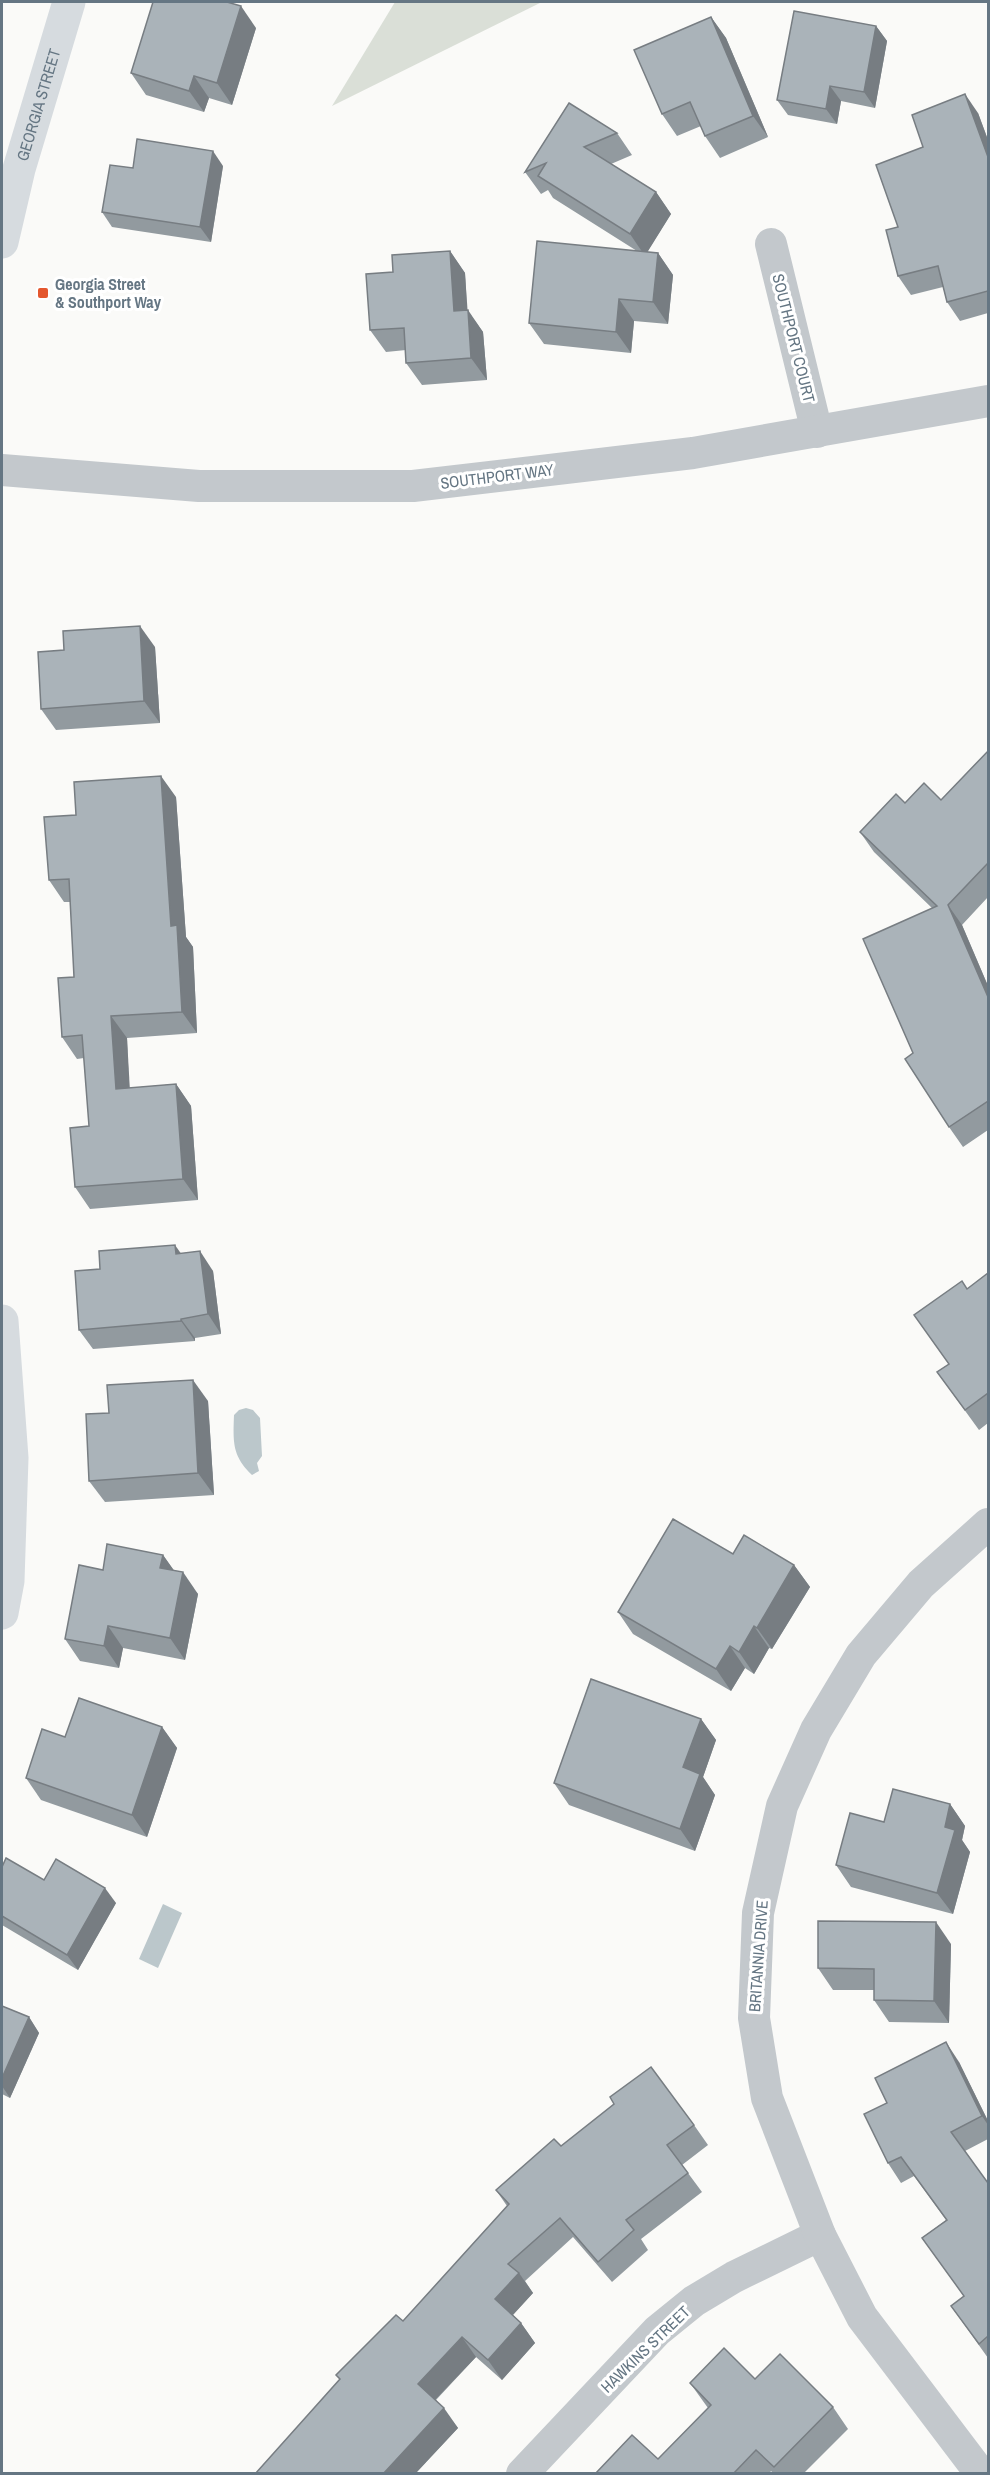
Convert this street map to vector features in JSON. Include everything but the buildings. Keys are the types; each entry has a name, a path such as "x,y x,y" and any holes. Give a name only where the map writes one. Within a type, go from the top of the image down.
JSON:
{"street":[{"name":"GEORGIA STREET","path":"2,242 19,169 69,2"},
{"name":"SOUTHPORT COURT","path":"771,244 818,432"},
{"name":"SOUTHPORT WAY","path":"2,470 199,486 413,486 693,453 988,401"},
{"path":"2,1321 12,1458 8,1581 2,1613"},
{"name":"BRITANNIA DRIVE","path":"981,2474 862,2317 820,2235 767,2098 753,2018 758,1913 782,1806 816,1730 861,1655 921,1584 988,1524"},
{"name":"HAWKINS STREET","path":"522,2474 657,2331 694,2301 734,2277 820,2235"}],"shaded area":[{"path":"395,2 542,2 332,106"},
{"path":"246,1408 253,1410 260,1418 262,1456 257,1463 259,1471 252,1475 237,1455 234,1441 234,1415"},
{"path":"163,1904 182,1913 158,1968 139,1959"}],"place":[{"name":"Georgia Street & Southport Way","path":"43,293"}]}
